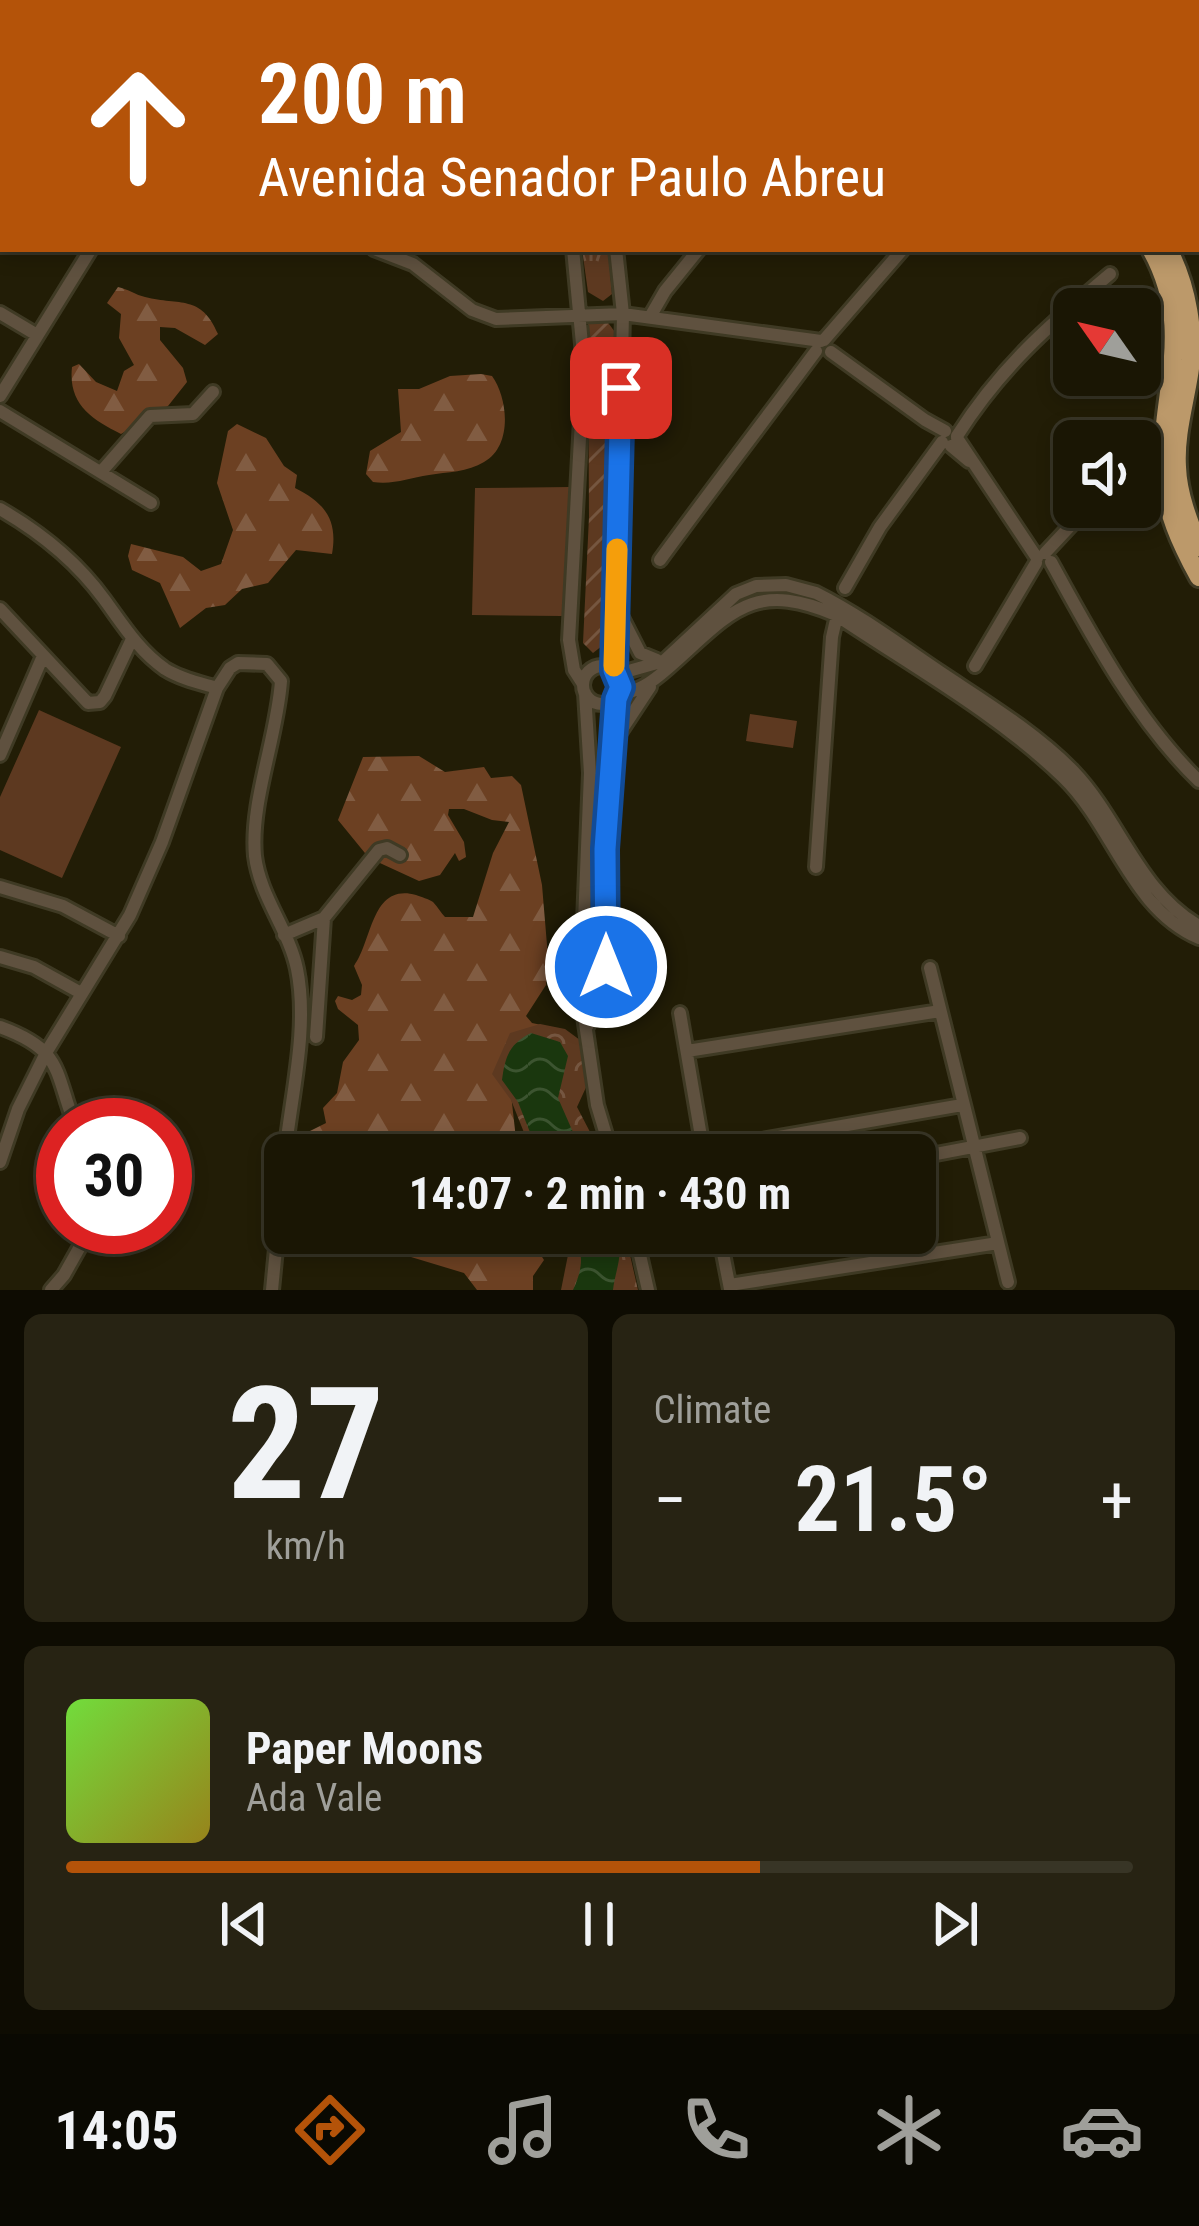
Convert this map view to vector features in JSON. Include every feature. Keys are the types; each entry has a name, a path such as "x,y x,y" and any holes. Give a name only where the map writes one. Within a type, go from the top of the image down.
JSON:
{"highway":[{"path":"1151,252 1173,320 1175,365 1163,468 1167,502 1199,578"},
{"path":"1169,252 1190,320 1190,369 1176,465 1199,548"}],"street":[{"path":"0,396 89,252"},
{"path":"386,252 433,277 482,316 515,321 581,313 623,314 823,348 949,438 970,461 1064,590 1136,704 1199,781"},
{"path":"573,252 584,365 569,640 574,670 600,704 654,681"},
{"path":"588,1026 609,949 605,849 621,687 616,672 616,606 623,314 616,252"},
{"path":"650,317 664,291 696,252"},
{"path":"660,560 731,461 901,252"},
{"path":"845,588 880,527 1011,360 1110,274"},
{"path":"0,313 37,335"},
{"path":"101,472 146,419 193,414 213,392"},
{"path":"0,411 151,503"},
{"path":"0,508 63,554 102,596 132,639 176,675 217,688"},
{"path":"975,666 1023,586 1070,528"},
{"path":"606,1134 581,996 590,773 584,688 588,672 596,667 616,672 664,661 736,594 755,586 786,585 817,592 1071,769 1101,806 1149,884 1199,926"},
{"path":"614,741 654,681 745,604 794,600 839,610"},
{"path":"616,606 640,653 664,661"},
{"path":"0,610 88,703 105,695 132,639"},
{"path":"816,867 839,610"},
{"path":"0,755 44,656"},
{"path":"0,1162 18,1109 47,1051 119,936 162,842 217,688 238,663 267,664 281,682 256,823 255,854 259,880 296,965 301,995 287,1134"},
{"path":"973,701 1064,778 1088,805 1155,907 1199,938"},
{"path":"284,935 325,918 380,850 387,848 400,855"},
{"path":"0,905 2,887 63,907 119,936"},
{"path":"316,1037 325,918"},
{"path":"582,946 598,957 609,949"},
{"path":"0,957 34,967 81,993"},
{"path":"930,968 1008,1282"},
{"path":"688,1051 940,1011"},
{"path":"680,1013 701,1134"},
{"path":"0,1027 47,1051 67,1098"},
{"path":"0,1100 18,1109"},
{"path":"806,1134 962,1105"},
{"path":"936,1154 1020,1138"},
{"path":"723,1254 730,1288 998,1243"},
{"path":"51,1290 76,1254"},
{"path":"272,1290 275,1254"},
{"path":"640,1254 649,1290"}],"green space":[{"path":"582,252 608,252 612,294 603,301 588,292"},
{"path":"118,287 197,307 218,334 205,345 175,328 160,327 160,340 183,368 187,382 168,406 121,434 84,409 72,380 72,367 79,364 96,382 117,391 124,371 134,365 119,338 121,314 107,303"},
{"path":"593,318 606,320 615,332 607,642 593,653 583,643 589,517 588,324"},
{"path":"450,376 492,376 504,409 503,434 493,455 464,470 373,482 366,474 370,451 401,432 398,389 419,389"},
{"path":"237,424 266,438 284,466 297,475 295,488 327,514 333,531 332,554 296,550 268,583 242,589 225,605 206,608 180,628 160,583 132,570 131,544 183,557 201,571 221,564 233,530 217,483 228,431"},
{"path":"570,487 562,616 472,615 475,488"},
{"path":"39,710 121,747 62,878 0,850 0,797"},
{"path":"750,714 797,721 793,748 746,741"},
{"path":"419,756 445,772 484,767 491,778 512,776 521,785 542,885 548,957 546,985 526,1016 532,1023 551,1027 510,1085 515,1134 306,1134 326,1123 323,1108 337,1093 343,1062 359,1040 358,1025 335,1001 338,996 352,1000 361,995 354,966 382,905 390,897 416,895 433,902 445,917 473,917 493,853 509,822 449,809 466,857 459,861 455,853 440,875 419,881 369,858 338,820 363,757"},
{"path":"540,1024 565,1029 584,1043 588,1083 577,1107 591,1134 525,1134 511,1100 492,1074 510,1033"},
{"path":"405,1254 540,1254 544,1260 533,1276 533,1290 477,1290 464,1273"},
{"path":"630,1254 638,1290 561,1290 568,1255"}],"water":[{"path":"531,1033 560,1042 568,1056 558,1098 574,1134 531,1134 518,1102 502,1080 509,1052"},
{"path":"580,1254 620,1254 613,1290 573,1290"}],"slow traffic":[{"path":"614,666 617,549"}],"route":[{"path":"606,967 605,849 616,699 621,687 614,670 621,388"}]}
